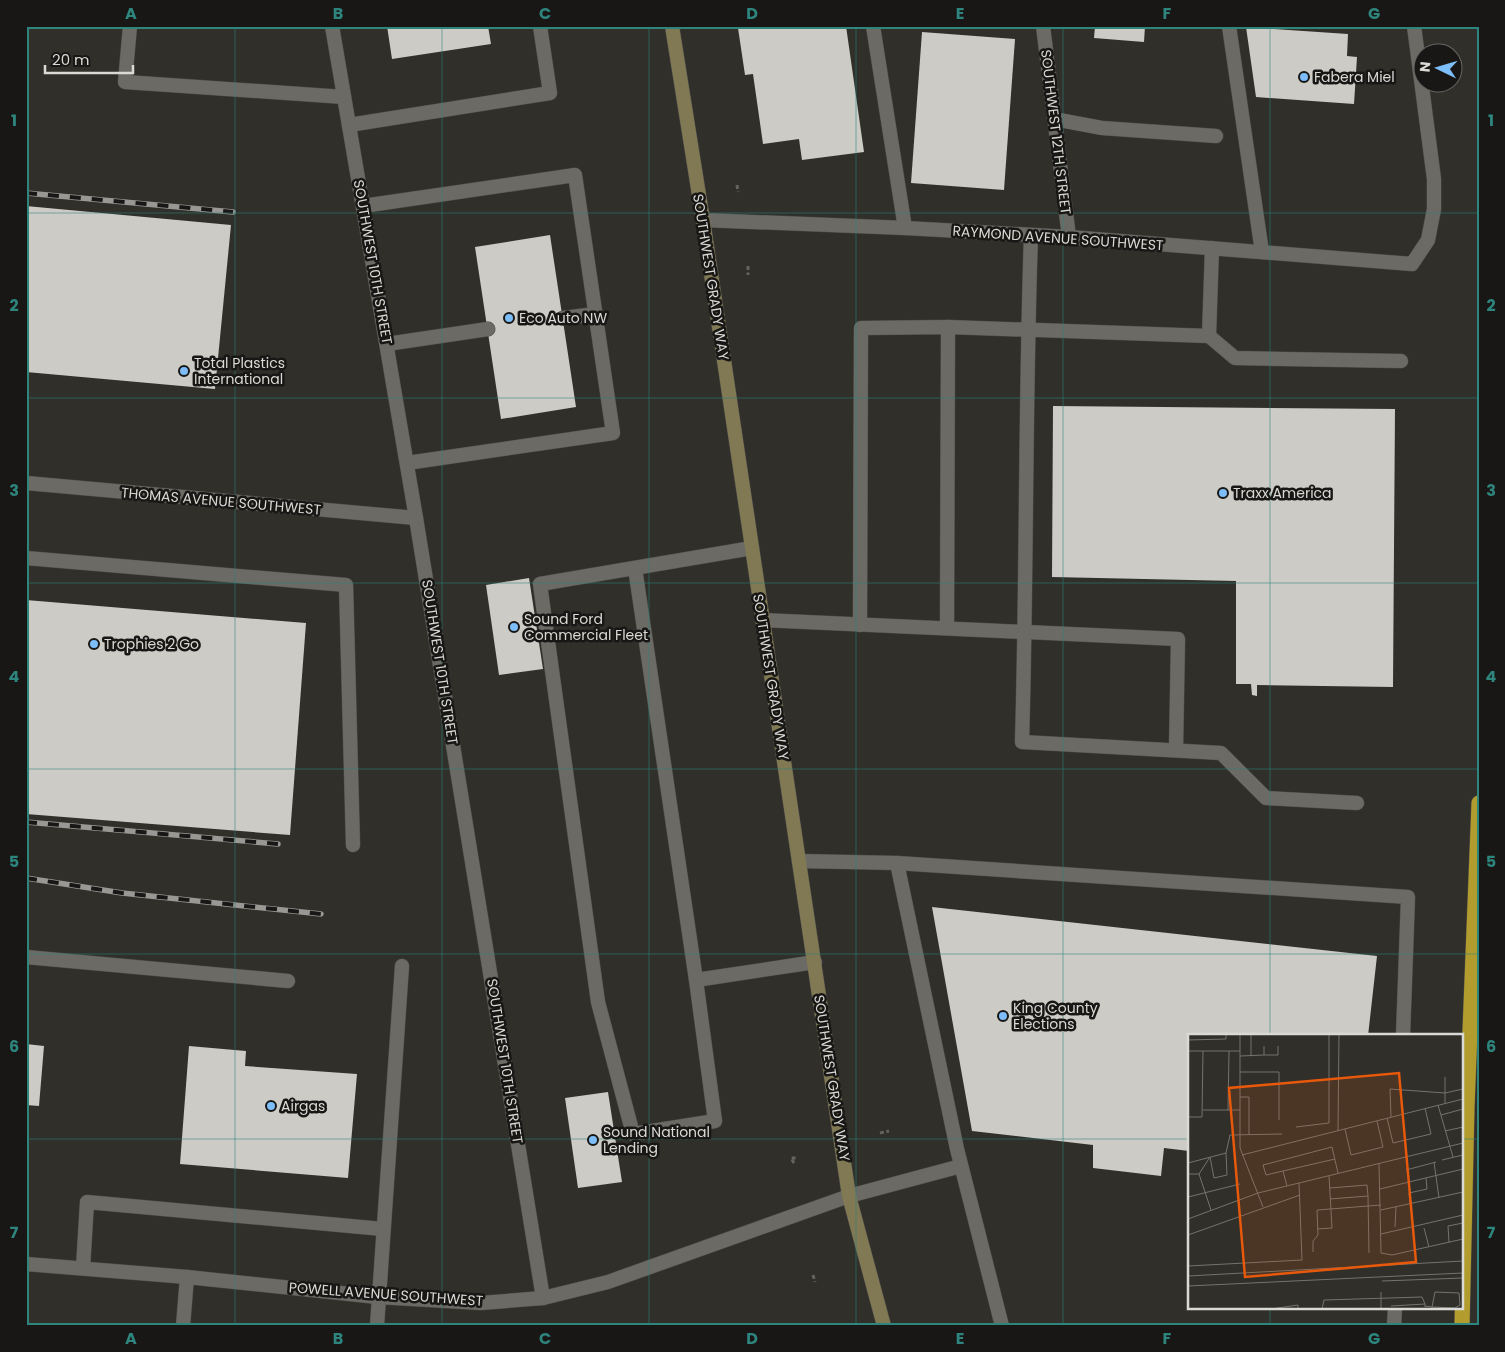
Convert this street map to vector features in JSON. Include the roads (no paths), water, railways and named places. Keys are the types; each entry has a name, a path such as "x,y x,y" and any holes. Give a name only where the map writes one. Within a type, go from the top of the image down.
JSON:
{"highway":[{"path":"1462,1326 1467,1107 1479,803"}],"main road":[{"name":"SOUTHWEST GRADY WAY","path":"672,26 850,1196 884,1326"}],"street":[{"path":"130,26 125,82 344,97"},
{"name":"SOUTHWEST 10TH STREET","path":"332,26 388,344 543,1298"},
{"path":"349,125 550,93 540,26"},
{"path":"873,26 905,228"},
{"name":"SOUTHWEST 12TH STREET","path":"1043,26 1069,238"},
{"path":"1229,26 1262,252"},
{"name":"RAYMOND AVENUE SOUTHWEST","path":"703,220 1030,235 1412,264 1428,240 1434,201 1434,178 1414,26"},
{"path":"1054,119 1102,128 1216,136"},
{"path":"363,206 575,175 613,433 407,463"},
{"path":"1030,235 1026,632 1022,742 1221,754 1266,798 1357,803"},
{"path":"1209,336 1212,248"},
{"path":"563,318 596,314"},
{"path":"947,628 948,327"},
{"path":"860,625 861,328 948,327 1209,336 1235,358 1401,361"},
{"path":"388,344 488,330"},
{"name":"THOMAS AVENUE SOUTHWEST","path":"26,483 416,518"},
{"path":"635,568 715,1121 632,1134 598,1002 540,584 752,548"},
{"path":"26,558 346,585 353,845"},
{"path":"762,620 1178,639 1176,750"},
{"path":"799,861 897,863 1408,898 1404,1034"},
{"path":"897,863 961,1166 1002,1326"},
{"path":"26,957 288,981"},
{"path":"696,980 814,962"},
{"path":"377,1326 402,966"},
{"name":"POWELL AVENUE SOUTHWEST","path":"26,1264 187,1277 378,1297 481,1303 543,1298 608,1282 850,1196 961,1166"},
{"path":"83,1268 87,1202 383,1229"},
{"path":"183,1326 187,1277"},
{"path":"1394,1326 1395,1310"}],"railway":[{"path":"26,193 233,212"},
{"path":"26,822 278,844"},
{"path":"26,878 122,893 321,914"}],"place":[{"name":"Fabera Miel","path":"1304,77"},
{"name":"Eco Auto NW","path":"509,318"},
{"name":"Total Plastics International","path":"184,371"},
{"name":"Traxx America","path":"1223,493"},
{"name":"Sound Ford Commercial Fleet","path":"514,627"},
{"name":"Trophies 2 Go","path":"94,644"},
{"name":"King County Elections","path":"1003,1016"},
{"name":"Airgas","path":"271,1106"},
{"name":"Sound National Lending","path":"593,1140"}]}
